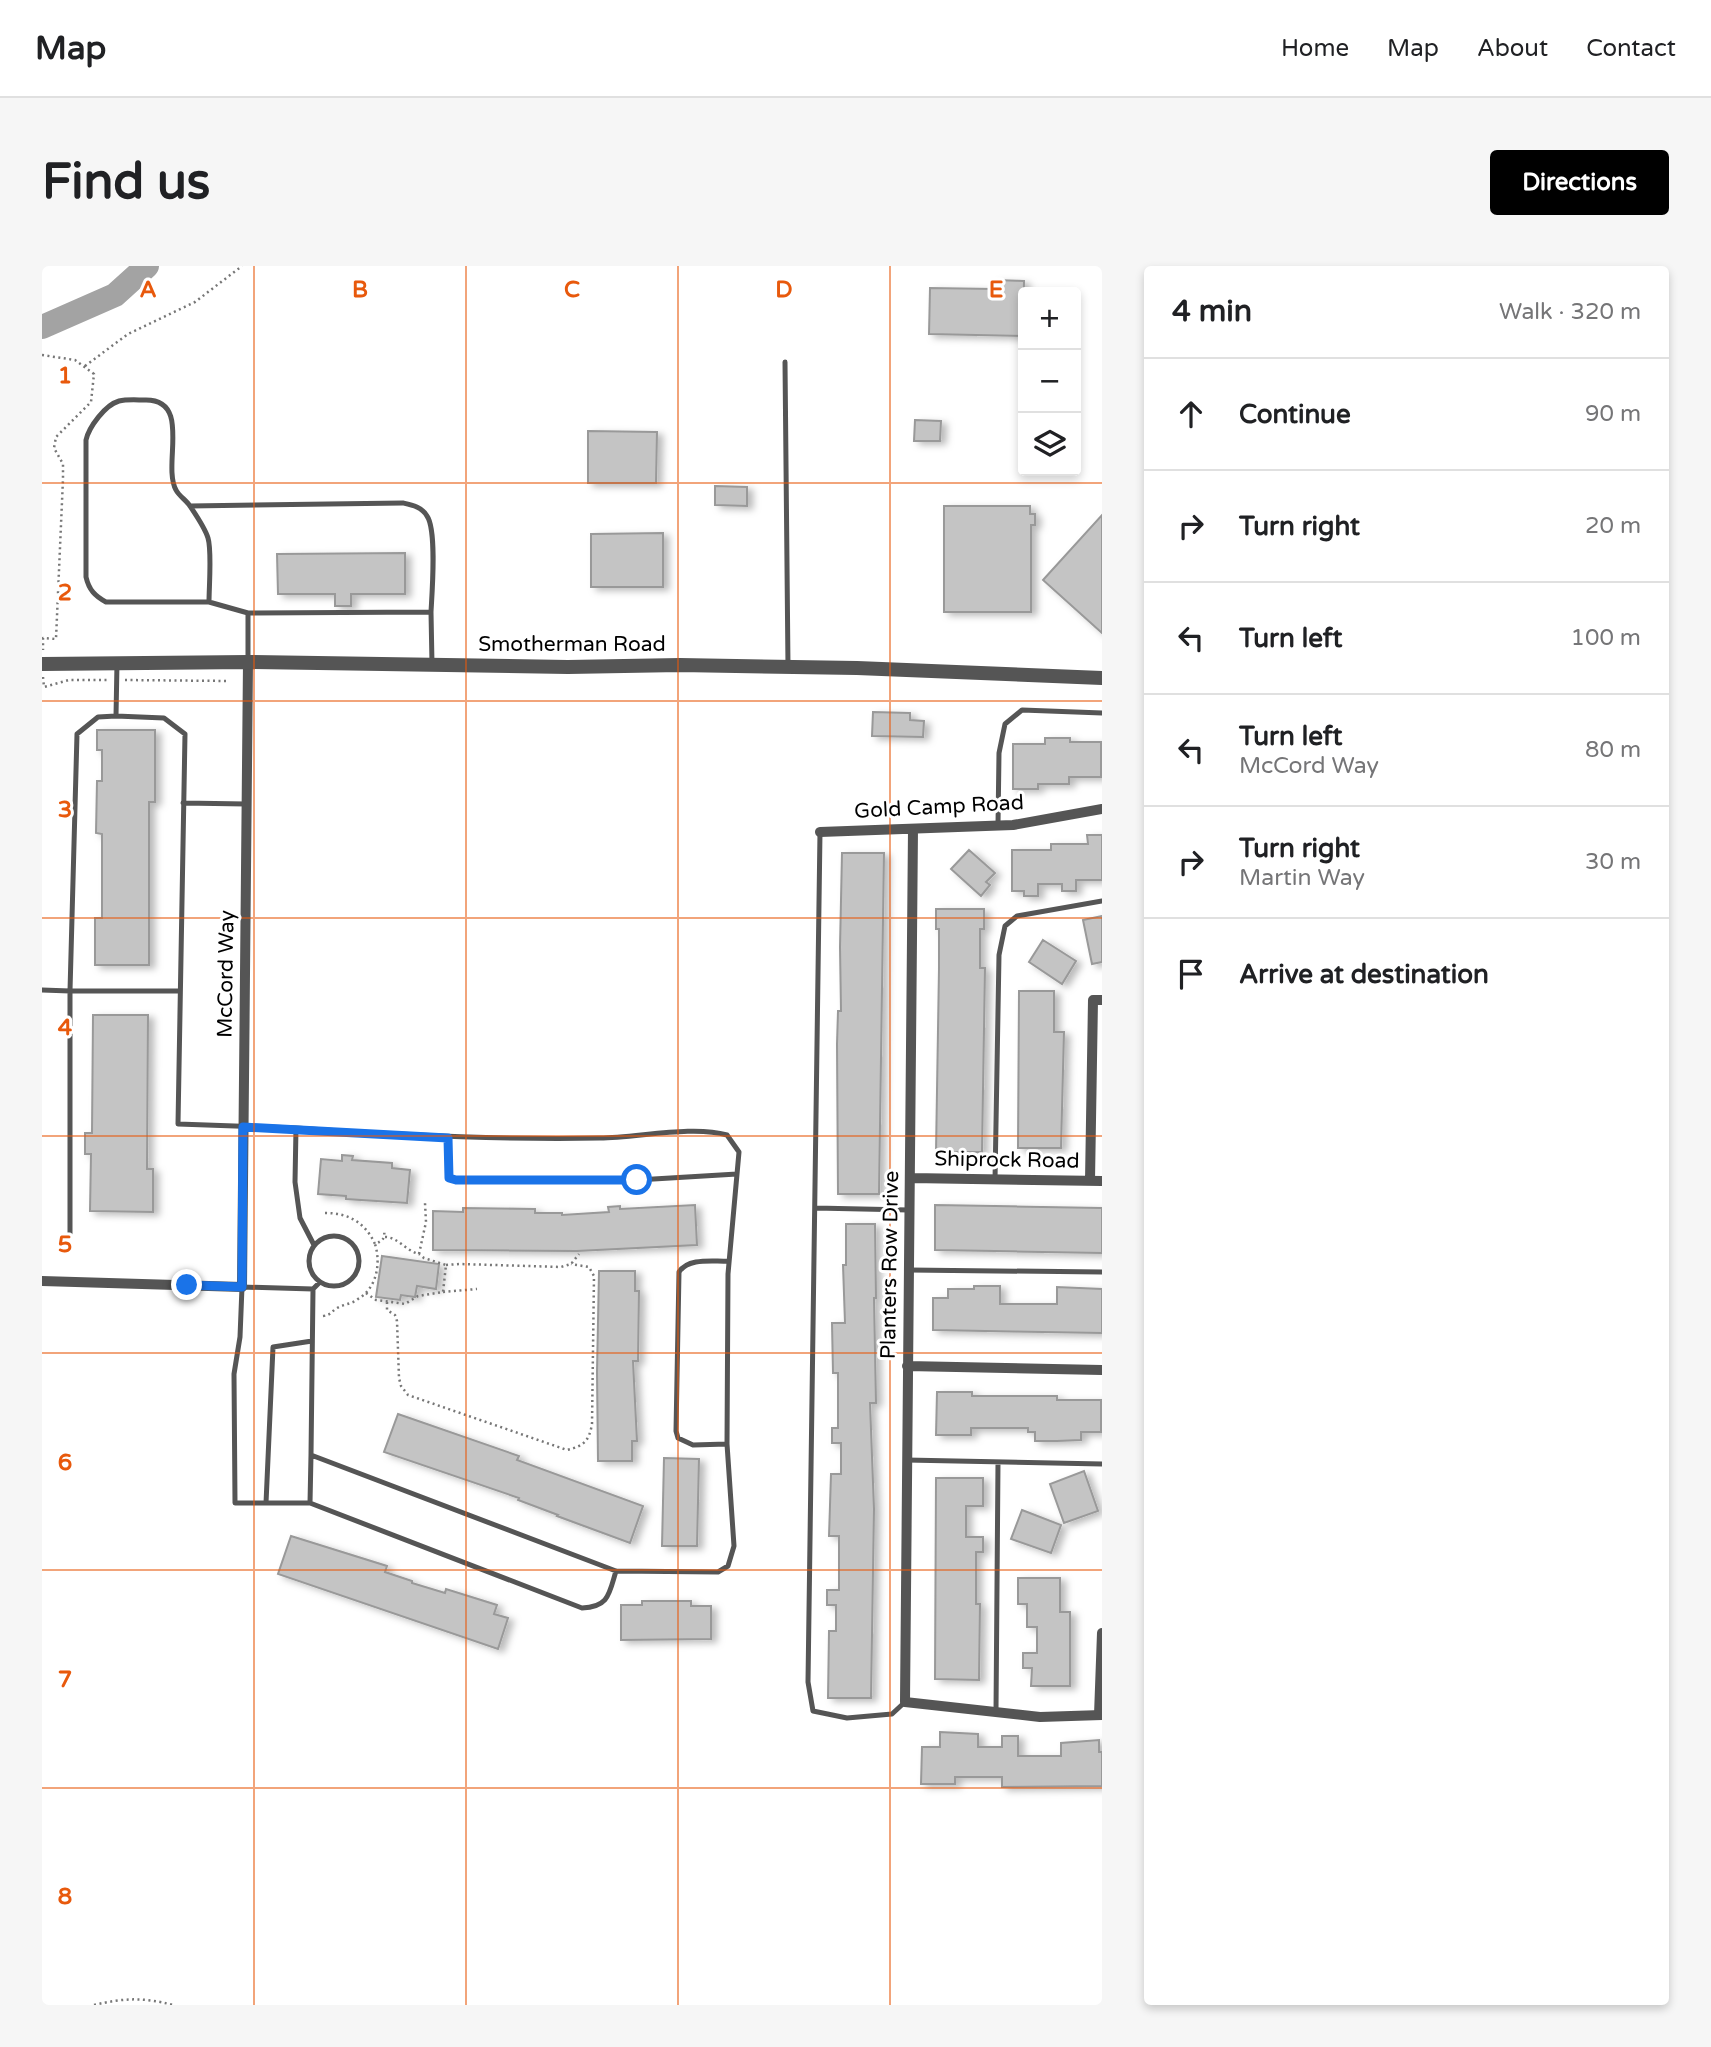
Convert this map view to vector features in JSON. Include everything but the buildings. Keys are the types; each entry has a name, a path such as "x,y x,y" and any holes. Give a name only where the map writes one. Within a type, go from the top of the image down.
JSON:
{"street":[{"name":"Smotherman Road","path":"42,664 248,662 788,667 1102,678"},
{"name":"McCord Way","path":"242,1287 248,662"},
{"name":"Gold Camp Road","path":"820,832 1013,825 1102,809"},
{"name":"Planters Row Drive","path":"905,1703 913,828"},
{"path":"1096,1181 1098,1000"},
{"name":"Shiprock Road","path":"911,1178 1096,1181"},
{"path":"42,1281 242,1287"},
{"path":"907,1366 1102,1370"},
{"path":"905,1703 1040,1717 1100,1715 1102,1633"}],"lane":[{"path":"785,362 788,667"},
{"path":"209,602 209,539 190,506 175,489 173,426 165,406 156,400 121,400 112,404 89,429 86,440 86,577 94,596 106,602 209,602 248,612 432,612"},
{"path":"190,506 403,503 418,507 428,517 432,532 432,664"},
{"path":"248,612 248,662"},
{"path":"117,663 117,716"},
{"path":"998,825 999,753 1006,724 1022,710 1102,713"},
{"path":"70,1233 69,990 77,734 98,717 164,718 184,734 177,1124 296,1128 448,1138 602,1139 716,1132 727,1135 734,1142 739,1152 729,1261 727,1444 734,1546 728,1566 718,1572 616,1571 311,1455"},
{"path":"183,803 247,804"},
{"path":"820,832 808,1682 813,1711 847,1718 892,1714 905,1703"},
{"path":"995,1180 999,955 1005,926 1017,916 1102,901"},
{"path":"42,990 180,991"},
{"path":"296,1128 295,1182 300,1218 314,1245"},
{"path":"448,1138 449,1178 456,1180 637,1180 737,1174"},
{"path":"815,1208 910,1210"},
{"path":"326,1236 340,1236 352,1243 359,1256 357,1270 348,1282 334,1286 320,1282 308,1265 310,1251 314,1245 326,1236"},
{"path":"727,1444 693,1445 678,1438 676,1432 679,1272 682,1267 694,1262 729,1261"},
{"path":"909,1270 1102,1272"},
{"path":"310,1503 313,1289 320,1282"},
{"path":"313,1289 242,1287 239,1348 234,1374 235,1503 310,1503 582,1608 601,1604 609,1596 616,1571"},
{"path":"266,1503 273,1347 312,1341"},
{"path":"906,1461 1102,1464"},
{"path":"996,1712 998,1462"}],"path":[{"path":"85,366 128,334 195,302 242,266"},
{"path":"419,1254 426,1222 425,1203"},
{"path":"313,1316 331,1314 336,1309 358,1300 375,1278 379,1259 371,1234 354,1218 338,1213 325,1213"},
{"path":"375,1244 385,1237 384,1229"},
{"path":"385,1237 390,1237 424,1258 446,1265 551,1267 571,1264 589,1267 594,1276 590,1437 579,1447 567,1450 408,1395 399,1378 397,1321 395,1315 387,1310 387,1302"},
{"path":"571,1264 579,1254"},
{"path":"443,1292 446,1265"},
{"path":"366,1293 376,1300 405,1304 418,1296 477,1289"},
{"path":"94,2005 123,1998 152,1999 173,2005"}],"waterway":[{"path":"42,327 115,295 147,266"}],"route":[{"path":"187,1285 242,1287 243,1127 448,1138 449,1178 456,1180 637,1180"}]}
